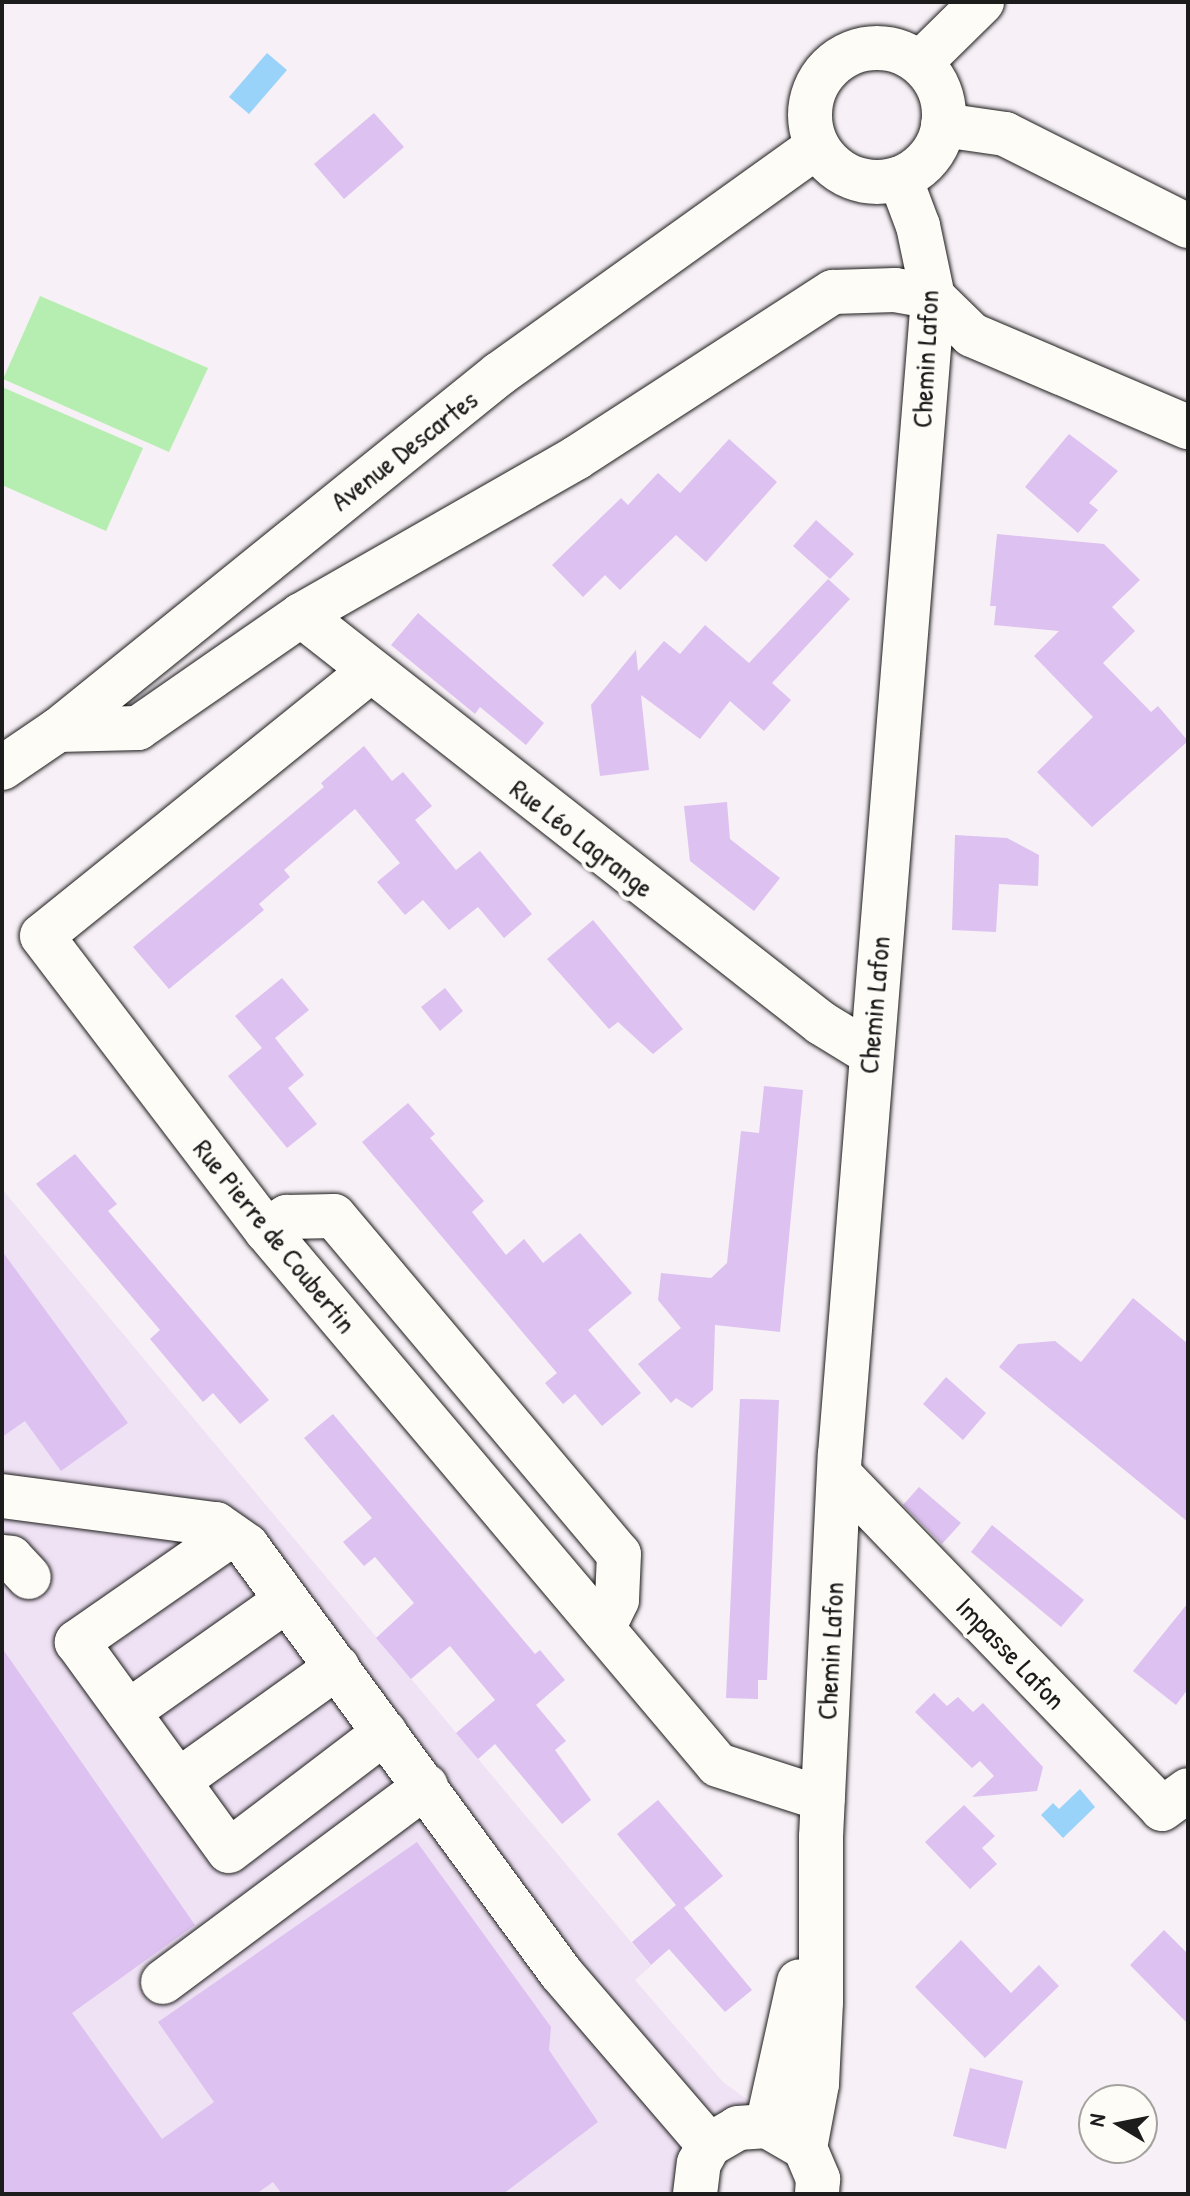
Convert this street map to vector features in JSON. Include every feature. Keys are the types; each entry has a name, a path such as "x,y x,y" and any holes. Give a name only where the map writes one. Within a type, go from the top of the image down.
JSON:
{"street":[{"path":"920,63 982,2"},
{"path":"877,48 920,63 939,92 943,125 929,158 900,178 881,183 843,174 817,146 810,124 811,101 835,63 877,48"},
{"path":"943,125 1005,134 1188,226"},
{"name":"Avenue Descartes","path":"2,768 58,730 499,374 817,146"},
{"name":"Chemin Lafon","path":"805,2148 817,2084 821,2002 822,1818 839,1474 870,1053 933,297 918,226 900,178"},
{"path":"58,730 138,728 301,615 576,458 833,292 895,290 933,297 972,335 1188,427"},
{"name":"Rue Léo Lagrange","path":"301,615 369,672 821,1023 870,1053"},
{"name":"Rue Pierre de Coubertin","path":"369,672 42,936 266,1230 718,1765 822,1818"},
{"path":"266,1230 287,1217 334,1216 375,1264 619,1554 617,1600 603,1629"},
{"name":"Impasse Lafon","path":"839,1474 1162,1809 1188,1790"},
{"path":"2,1496 201,1522 247,1546 561,1973 709,2145"},
{"path":"231,1535 77,1642 229,1851 385,1732"},
{"path":"128,1712 287,1600"},
{"path":"178,1781 337,1667"},
{"path":"163,1982 426,1786"},
{"name":"Chemin Lafon","path":"767,2126 792,2027 822,1818"},
{"path":"695,2194 699,2163 709,2145 738,2128 767,2126 805,2148 818,2179 817,2194"}],"shaded area":[{"path":"2,1189 651,1966 635,1980 723,2082 767,2114 687,2194 2,2194"}],"green space":[{"path":"40,296 208,368 169,452 3,379"},
{"path":"2,387 143,448 106,531 2,485"}],"water":[{"path":"267,53 287,70 249,114 229,97"},
{"path":"1080,1789 1095,1807 1063,1838 1041,1815 1053,1803 1059,1809"}],"building":[{"path":"374,113 404,147 344,199 314,164"},
{"path":"1069,434 1118,471 1089,503 1098,510 1078,533 1025,487"},
{"path":"729,439 777,482 706,562 676,535 620,590 605,575 583,597 552,565 621,498 628,505 658,473 680,493"},
{"path":"816,520 854,554 830,579 793,546"},
{"path":"997,534 1104,544 1140,580 1112,607 1135,631 1103,663 1151,712 1158,706 1188,741 1092,827 1037,772 1093,717 1034,656 1059,631 994,625 996,606 990,606"},
{"path":"828,579 850,599 772,683 791,700 764,731 730,701 700,739 641,695 649,770 600,776 591,705 636,650 638,671 664,641 680,654 705,625 749,663"},
{"path":"418,613 544,723 526,745 480,707 475,714 391,645"},
{"path":"364,746 392,781 403,772 432,806 415,820 456,870 480,851 532,914 504,938 478,907 449,930 423,900 405,915 377,882 400,863 355,809 284,870 290,877 259,904 264,910 169,989 133,947 324,787 321,783"},
{"path":"727,802 730,839 780,878 754,911 690,861 684,806"},
{"path":"955,835 1007,838 1039,855 1038,886 999,884 996,932 952,930"},
{"path":"593,920 683,1029 653,1054 618,1022 609,1029 547,959"},
{"path":"282,978 309,1010 275,1038 304,1075 288,1088 317,1124 287,1148 228,1076 262,1048 235,1016"},
{"path":"445,988 463,1011 440,1031 421,1007"},
{"path":"764,1086 803,1090 780,1332 715,1325 713,1390 692,1408 676,1398 671,1403 638,1364 681,1328 658,1300 661,1273 711,1278 727,1263 741,1131 759,1133"},
{"path":"408,1103 435,1134 430,1138 484,1201 472,1212 506,1255 524,1239 543,1263 580,1233 632,1293 588,1330 641,1393 602,1426 575,1394 563,1404 545,1383 557,1373 362,1142"},
{"path":"75,1154 117,1204 108,1211 269,1400 240,1424 213,1393 203,1402 150,1339 160,1330 36,1184"},
{"path":"2,1251 128,1423 61,1471 25,1421 2,1437"},
{"path":"1133,1298 1188,1344 1188,1522 999,1367 1018,1344 1055,1341 1081,1362"},
{"path":"946,1377 986,1413 963,1440 923,1404"},
{"path":"740,1399 779,1400 767,1680 758,1680 758,1699 726,1698"},
{"path":"333,1414 535,1654 540,1650 565,1680 536,1705 566,1741 555,1750 591,1800 562,1824 495,1744 478,1759 456,1733 495,1700 450,1646 411,1679 376,1638 414,1603 375,1557 364,1566 343,1542 372,1518 304,1438"},
{"path":"919,1487 961,1523 942,1544 903,1505"},
{"path":"992,1525 1084,1600 1061,1627 971,1552"},
{"path":"1188,1603 1188,1689 1176,1705 1133,1671"},
{"path":"2,1648 195,1925 72,2013 162,2139 214,2102 158,2022 417,1842 551,2027 549,2050 598,2122 503,2194 282,2194 273,2182 256,2194 2,2194"},
{"path":"934,1693 947,1706 958,1697 973,1712 983,1703 1043,1767 1037,1791 972,1797 994,1776 980,1761 972,1768 915,1712"},
{"path":"658,1800 723,1876 684,1908 752,1990 725,2012 669,1949 651,1965 632,1942 676,1905 617,1834"},
{"path":"964,1805 995,1836 982,1848 997,1864 970,1889 925,1842"},
{"path":"1164,1930 1188,1954 1188,2024 1130,1965"},
{"path":"961,1940 1011,1993 1039,1965 1059,1986 985,2058 915,1987"},
{"path":"970,2068 1023,2081 1006,2149 953,2136"}]}
